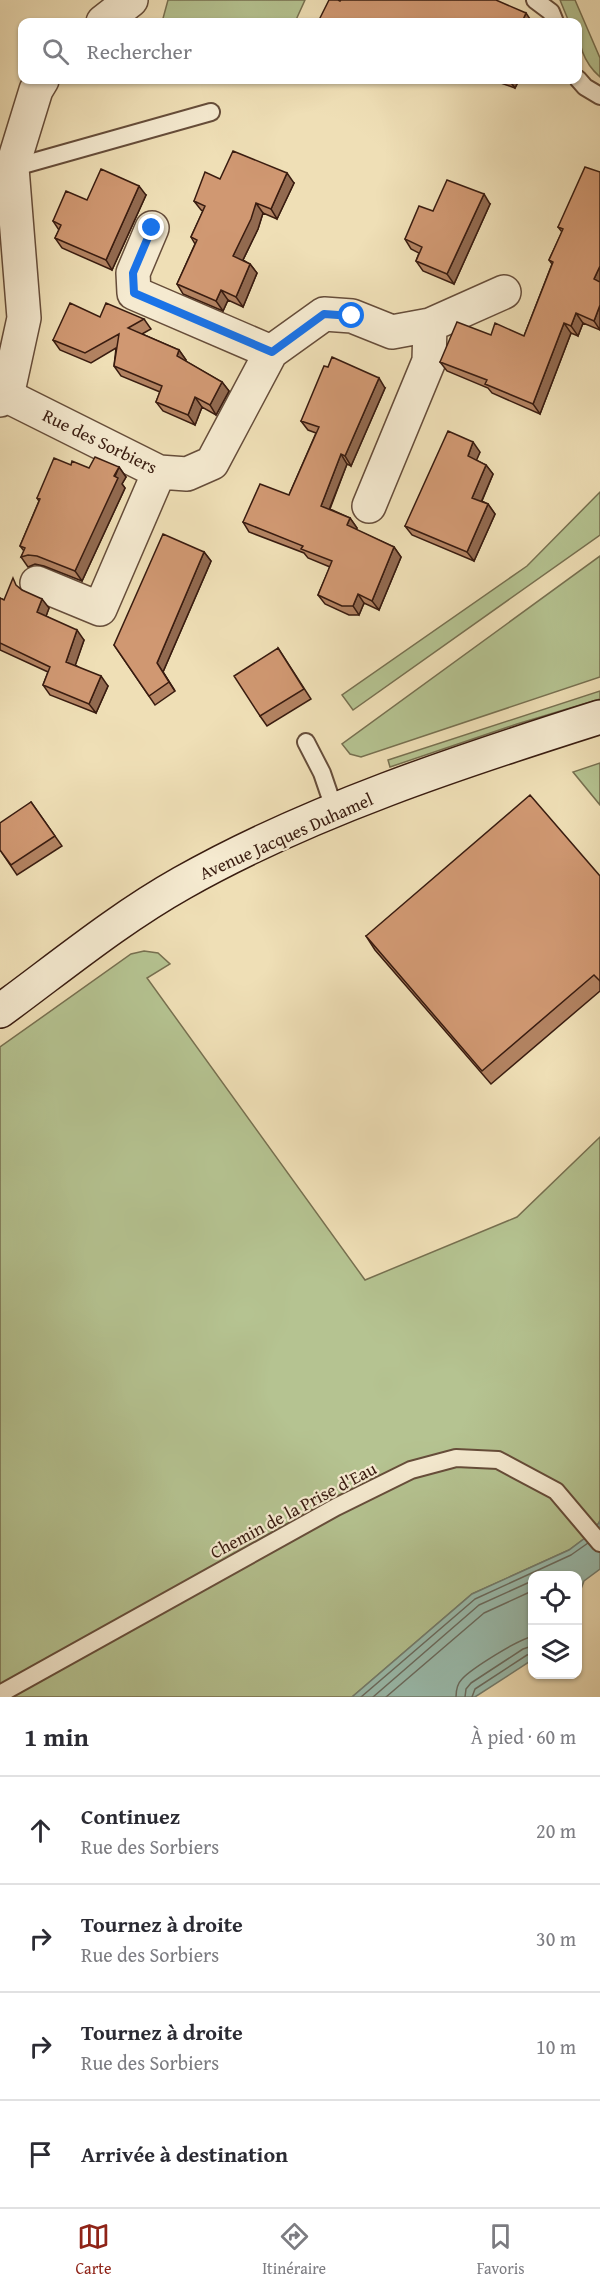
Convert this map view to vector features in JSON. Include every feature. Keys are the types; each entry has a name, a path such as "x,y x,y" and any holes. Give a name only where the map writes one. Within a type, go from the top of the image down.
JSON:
{"street":[{"path":"108,18 131,0"},
{"name":"Rue des Sorbiers","path":"40,84 12,168 24,318 4,398 159,472 187,474 212,462 272,352 324,314 352,316 392,332 430,325 504,292"},
{"path":"152,228 133,273 134,293 272,352"},
{"path":"369,506 429,362 430,325"},
{"path":"37,583 100,609 159,472"},
{"name":"Avenue Jacques Duhamel","path":"0,1011 150,902 216,865 335,811 494,751 600,717"}],"lane":[{"path":"535,0 551,12 553,18"},
{"path":"582,84 600,96"},
{"path":"12,168 211,112"},
{"path":"306,742 322,773 335,811"},
{"name":"Chemin de la Prise d'Eau","path":"0,1694 336,1507 411,1470 456,1458 498,1460 556,1491 600,1543"}],"green space":[{"path":"168,0 305,0 297,18 163,18"},
{"path":"560,0 575,0 600,58 600,77 589,65 583,52 582,18 567,18"},
{"path":"600,492 600,535 353,710 342,695 527,566"},
{"path":"600,556 600,677 361,757 350,754 342,744"},
{"path":"600,691 600,699 390,767 388,760"},
{"path":"600,763 600,805 573,772"},
{"path":"144,951 158,953 170,964 147,978 365,1280 517,1217 600,1137 600,1521 593,1532 569,1550 472,1594 352,1697 0,1697 0,1047 131,954"}],"water":[{"path":"600,1521 600,1569 584,1581 582,1586 582,1571 528,1571 528,1663 475,1697 352,1697 472,1594 569,1550 593,1532"}],"building":[{"path":"329,0 496,0 526,13 524,18 320,18"},
{"path":"233,151 287,173 271,209 256,203 233,256 250,264 236,297 221,290 216,301 177,284 197,240 191,237 205,206 194,201 205,172 220,179"},
{"path":"585,167 600,172 600,266 594,279 600,282 600,305 594,321 576,313 571,326 564,323 533,404 485,384 487,380 440,362 457,322 491,335 495,323 524,336 553,262 549,260 563,229 558,227"},
{"path":"101,169 139,186 106,260 55,238 61,225 53,221 66,191 87,200"},
{"path":"447,180 484,194 447,274 416,261 422,247 405,239 419,206 433,211"},
{"path":"70,303 100,317 106,303 144,319 128,328 179,350 177,356 222,382 210,405 195,397 188,415 156,402 162,386 114,366 119,334 85,353 53,340"},
{"path":"332,357 379,378 345,456 341,454 321,506 350,518 347,525 394,547 372,601 358,594 353,606 342,606 318,595 332,561 301,549 303,546 243,522 260,484 289,495 319,427 301,421 324,366 328,367"},
{"path":"448,431 473,442 468,456 486,465 472,498 488,504 467,552 405,526"},
{"path":"95,457 119,467 114,476 118,478 75,571 37,556 21,557 25,548 20,546 54,458 71,465 72,461 89,468"},
{"path":"163,534 204,552 157,663 169,682 149,696 114,645"},
{"path":"13,578 22,590 42,599 37,612 77,630 66,662 101,676 89,704 43,685 50,667 0,643 0,598 4,600"},
{"path":"278,648 304,689 260,716 234,676"},
{"path":"530,795 600,876 600,981 594,975 482,1071 366,936"},
{"path":"31,802 55,836 11,865 0,850 0,823"}],"route":[{"path":"152,228 133,273 134,293 272,352 324,314 352,316"}]}
